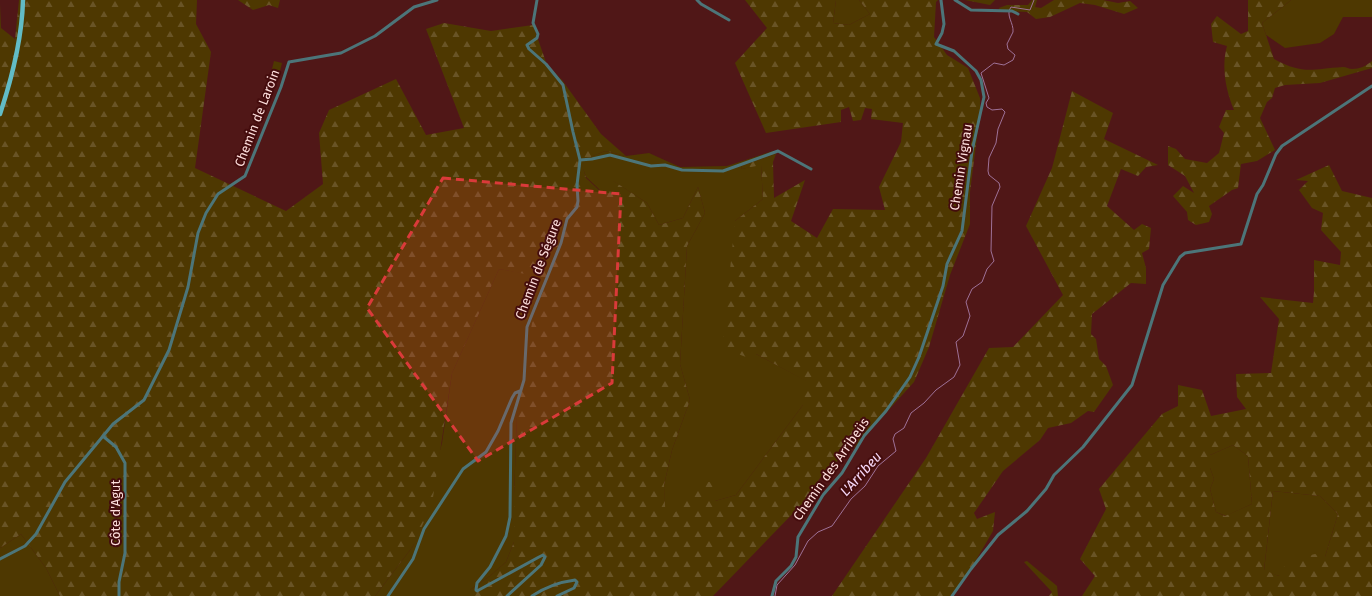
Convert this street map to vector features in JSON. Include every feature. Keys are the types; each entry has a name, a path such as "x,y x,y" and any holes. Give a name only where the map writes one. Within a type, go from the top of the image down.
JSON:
{"main road":[{"path":"0,114 14,63 21,26 23,0"}],"street":[{"name":"Chemin de Laroin","path":"104,437 113,424 144,400 170,350 188,287 193,253 198,233 206,213 218,194 245,176 281,87 289,62 341,53 375,36 414,7 437,0"},
{"name":"Chemin de Ségure","path":"520,391 524,380 527,327 561,243 566,219 577,207 577,185 580,160 563,85 546,64 527,46 537,38 538,34 534,23 537,0"},
{"path":"697,0 712,11 729,20"},
{"name":"Chemin Vignau","path":"919,357 943,286 947,264 962,231 972,151 984,97 981,80 976,71 954,51 936,44 942,33 944,24 940,0"},
{"path":"955,0 971,10 1012,11 1018,14"},
{"path":"952,596 998,535 1027,511 1046,489 1054,474 1083,447 1132,385 1163,285 1180,257 1185,253 1240,244 1257,194 1263,185 1276,154 1282,146 1372,86"},
{"path":"580,160 610,155 651,166 665,165 682,170 723,171 778,151 811,169"},
{"name":"Chemin des Arribeüs","path":"772,596 772,588 776,581 791,566 796,557 798,537 822,495 848,464 864,436 886,411 910,377 919,357"},
{"path":"388,596 413,559 424,529 463,469 486,452 498,431 512,398 515,393 520,391"},
{"path":"507,596 541,565 545,557 543,555 499,578 482,590 477,592 476,590 478,583 490,567 506,536 510,517 511,424 520,391"},
{"path":"0,559 25,546 36,534 65,482 104,437"},
{"name":"Côte d'Agut","path":"104,437 116,447 125,463 126,546 119,582 119,596"},
{"path":"532,596 543,590 569,581 575,580 577,582 574,588 557,596"}],"highlighted area":[{"path":"443,178 621,194 612,383 478,461 367,308"}],"green space":[{"path":"19,0 197,0 196,24 211,52 195,168 286,211 323,184 319,133 329,110 396,79 426,135 464,128 426,29 444,23 491,31 533,25 547,65 562,80 601,134 626,156 605,151 581,161 586,178 599,190 612,180 647,203 659,225 683,218 698,187 705,213 687,246 680,364 690,400 672,450 664,485 666,524 698,483 719,481 715,501 736,495 803,405 797,398 806,381 756,354 746,357 722,348 735,221 763,199 761,165 742,169 741,166 776,154 773,162 774,198 805,180 791,221 817,238 833,209 885,210 879,187 901,142 903,123 871,119 872,109 865,108 861,120 853,121 849,107 841,110 841,122 766,133 735,63 767,28 745,0 836,0 833,23 849,25 870,14 859,0 938,0 936,2 934,37 947,55 968,68 980,98 980,113 970,192 970,224 950,275 929,347 914,382 855,447 825,471 802,504 713,596 470,596 470,590 490,576 506,562 514,542 517,417 532,323 547,278 499,269 452,373 432,504 413,546 375,596 60,596 46,568 21,534 0,548 0,4 1,28 15,39"},
{"path":"238,0 280,0 278,8 269,5 253,10"},
{"path":"836,0 859,0 870,14 849,25 833,23"},
{"path":"965,0 995,0 990,5"},
{"path":"1032,0 1037,0 1035,7 1041,8 1054,0 1103,0 1118,3 1130,1 1138,8 1124,14 1095,5 1080,3 1050,17 1036,19 1027,12 1000,11 999,8 1007,5 1028,5"},
{"path":"1248,0 1291,0 1262,23 1274,59 1293,67 1308,70 1343,67 1355,69 1363,67 1372,61 1372,68 1320,83 1285,85 1275,88 1272,98 1267,102 1260,118 1275,150 1257,161 1241,164 1238,188 1232,190 1209,206 1212,214 1209,222 1196,225 1188,220 1187,212 1173,196 1183,186 1194,193 1185,176 1168,165 1168,146 1176,149 1185,159 1207,163 1219,153 1224,133 1219,127 1226,110 1234,110 1225,79 1224,70 1227,46 1213,42 1211,24 1217,16 1241,34 1248,31"},
{"path":"1291,0 1372,0 1372,17 1343,17 1334,34 1320,43 1285,48 1266,35 1262,23"},
{"path":"274,61 282,63 278,79 270,77"},
{"path":"1072,91 1113,113 1104,139 1158,165 1146,167 1138,176 1121,169 1107,206 1134,230 1142,224 1151,228 1149,249 1142,253 1146,268 1146,284 1131,283 1092,314 1091,334 1096,339 1099,359 1106,366 1113,385 1094,412 1088,411 1071,423 1048,428 1040,440 1003,471 974,513 977,519 995,512 993,531 969,572 951,596 832,596 926,458 989,348 1013,347 1063,295 1026,226 1052,168"},
{"path":"605,151 626,156 649,153 680,167 727,166 773,151 776,154 741,166 742,169 761,164 763,199 735,221 756,354 807,381 803,405 736,495 715,501 665,525 664,485 672,450 690,400 680,364 687,246 705,213 698,187 683,218 659,225 647,203 613,181 600,190 586,177 580,161"},
{"path":"1329,165 1342,191 1372,198 1372,596 1082,596 1095,576 1080,559 1106,509 1099,489 1162,414 1178,406 1178,385 1202,390 1211,416 1246,409 1237,397 1236,374 1271,373 1279,319 1260,297 1313,303 1314,260 1340,265 1341,252 1321,230 1323,213 1312,208 1299,190 1308,181 1296,180","holes":["1233,445 1248,456 1252,504 1225,516 1216,512 1210,489 1214,479 1210,468 1210,455","1273,491 1320,496 1338,514 1325,557 1315,554 1287,561 1279,576 1264,570"]},
{"path":"499,269 547,277 517,417 514,542 506,562 490,576 470,590 470,596 375,596 413,546 442,443 452,373"},
{"path":"1233,445 1248,456 1252,504 1226,516 1216,512 1210,489 1214,479 1210,468 1210,455"},
{"path":"1273,491 1320,496 1338,514 1325,557 1279,576 1264,571"},
{"path":"21,534 46,568 60,596 0,596 0,548"},
{"path":"1027,561 1057,586 1058,596 1049,596 1052,592 1024,562"}],"waterway":[{"name":"L'Arribeu","path":"775,596 777,585 795,565 808,541 818,532 832,526 851,499 865,486 878,466 896,451 893,439 895,434 904,428 911,413 924,403 936,390 954,377 960,365 956,342 963,336 970,316 966,302 972,289 982,282 987,269 994,261 991,251 992,206 1000,187 999,183 989,175 988,171 989,158 996,143 998,129 1005,112 1002,109 992,110 987,107 986,103 989,98 981,73 994,63 1004,65 1013,60 1015,55 1008,49 1007,44 1013,32 1009,10 1011,7 1030,10 1034,0"}]}
